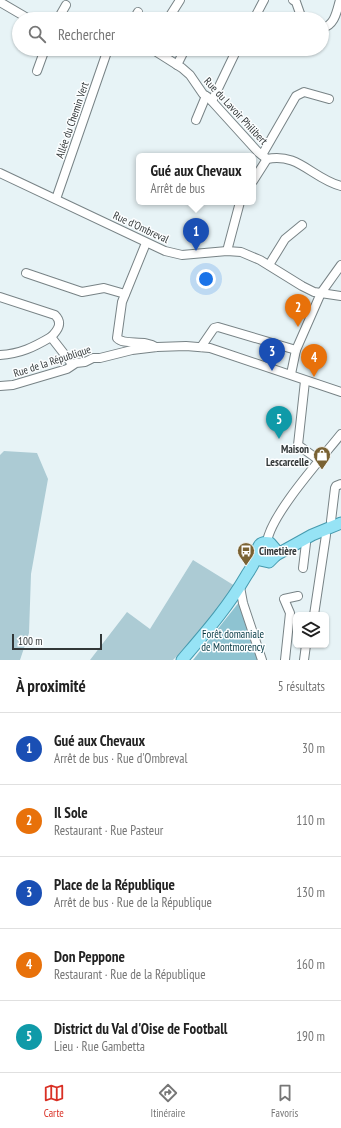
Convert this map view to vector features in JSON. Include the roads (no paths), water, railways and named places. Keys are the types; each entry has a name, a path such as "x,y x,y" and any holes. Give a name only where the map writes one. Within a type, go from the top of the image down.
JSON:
{"main road":[{"path":"256,554 260,560 271,551 288,548 332,526"},
{"path":"240,590 252,566 259,545 271,551"},
{"path":"182,660 271,551"}],"street":[{"path":"172,12 180,0"},
{"path":"258,12 264,0"},
{"path":"293,0 296,2 300,12"},
{"path":"329,25 334,20 340,0"},
{"path":"0,2 17,12"},
{"path":"62,12 66,5"},
{"path":"37,71 42,56"},
{"name":"Allée du Chemin Vert","path":"56,199 106,56"},
{"name":"Rue du Lavoir Philibert","path":"163,56 190,75 203,94 264,157"},
{"path":"177,65 182,56"},
{"path":"196,120 233,56"},
{"path":"256,174 296,96 304,92 329,99"},
{"path":"264,157 291,159 322,178 341,186"},
{"name":"Rue d'Ombreval","path":"0,173 146,243 182,255 227,251 241,252 269,265 302,286 321,293 341,296"},
{"path":"227,251 239,205"},
{"path":"269,265 285,239 302,225"},
{"path":"146,243 125,294 117,334 118,340 147,343 157,347"},
{"path":"291,374 296,350 321,293 341,265"},
{"path":"26,273 82,292 104,288 125,294"},
{"path":"0,297 55,315 59,319 60,324 58,330 51,337 25,351 15,354 0,354"},
{"path":"201,347 214,328 218,327 296,350"},
{"path":"51,337 72,364"},
{"name":"Rue de la République","path":"0,386 13,386 67,368 72,364 132,350 157,347 201,347 210,348 291,374 305,381 341,392"},
{"path":"305,381 298,445 320,461"},
{"path":"271,551 270,531 294,492 341,434"},
{"path":"314,612 326,535 332,526 331,521 335,488 341,484"},
{"path":"303,568 306,543 304,539"},
{"path":"240,590 262,660"},
{"path":"285,660 290,613 284,599 298,596"},
{"path":"304,660 306,648"}],"place":[{"name":"Gué aux Chevaux","path":"196,251"},
{"name":"Il Sole","path":"298,327"},
{"name":"Place de la République","path":"272,371"},
{"name":"Don Peppone","path":"314,377"},
{"name":"District du Val d'Oise de Football","path":"279,439"},
{"name":"Maison Lescarcelle","path":"322,470"},
{"name":"Cimetière","path":"246,566"}],"park label":[{"name":"Forêt domaniale de Montmorency","path":"233,640"}]}
